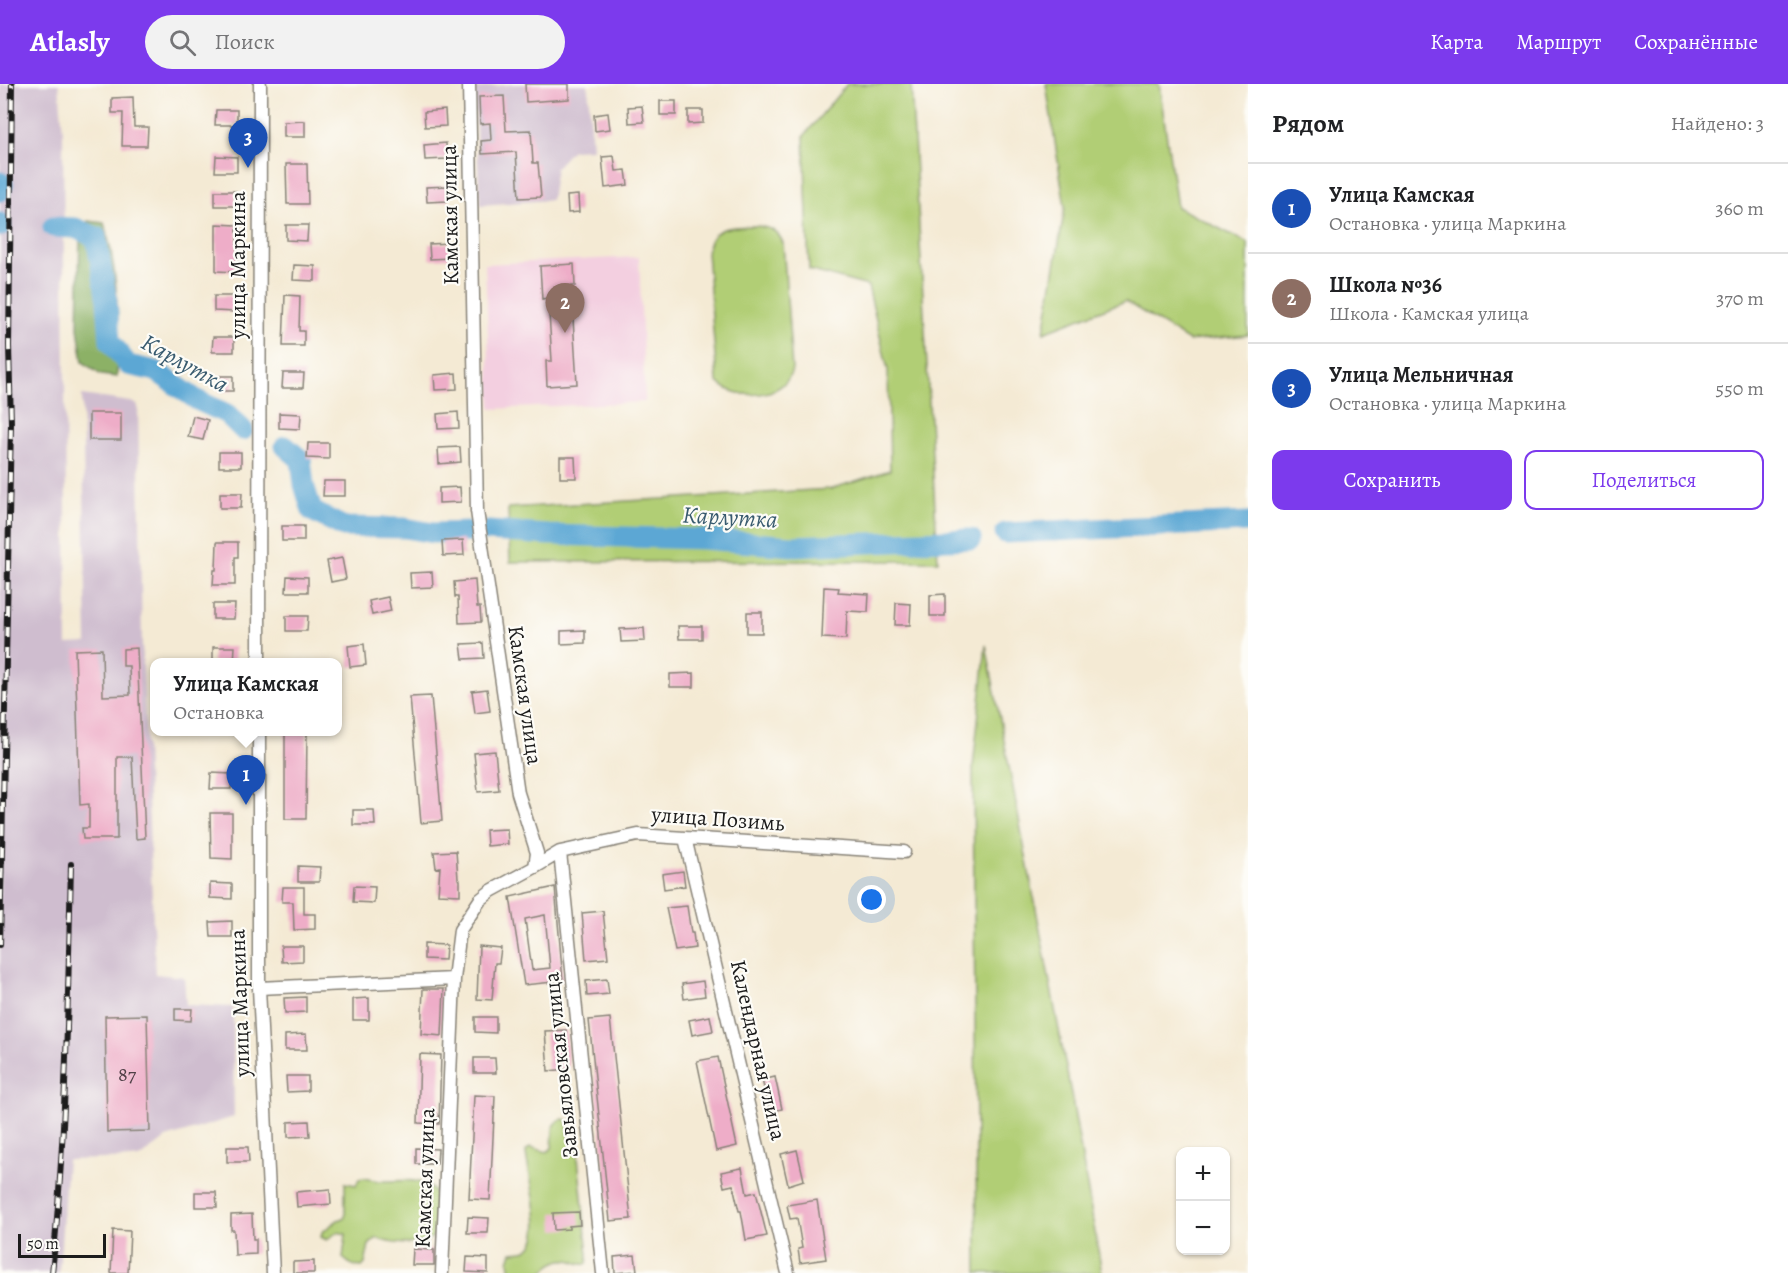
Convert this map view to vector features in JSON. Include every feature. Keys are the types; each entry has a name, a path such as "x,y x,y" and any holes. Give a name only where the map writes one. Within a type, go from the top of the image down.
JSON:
{"street":[{"name":"улица Маркина","path":"259,658 260,84"},
{"name":"Камская улица","path":"442,1273 454,979 460,930 480,900 491,891 535,867 537,853 518,793 477,511 469,84"},
{"name":"улица Маркина","path":"259,736 259,988 273,1273"},
{"name":"улица Позимь","path":"535,867 560,852 638,835 904,852"},
{"name":"Календарная улица","path":"685,838 788,1273"},
{"name":"Завьяловская улица","path":"560,852 603,1273"},
{"path":"259,988 454,979"}],"shaded area":[{"path":"0,84 59,84 63,132 67,644 87,643 82,395 131,402 138,405 142,643 155,974 184,977 186,1005 233,1007 234,1117 166,1138 140,1158 67,1160 59,1273 0,1273"},
{"path":"513,84 588,84 592,149 572,150 556,167 551,200 480,205 474,89"},
{"path":"639,257 645,402 491,409 485,264"}],"green space":[{"path":"847,84 911,84 938,561 510,562 508,508 831,489 890,470 888,370 868,286 809,270 804,136"},
{"path":"1046,84 1159,84 1177,207 1248,243 1248,335 1189,341 1125,301 1044,332 1065,207"},
{"path":"88,221 104,223 113,261 118,319 117,377 101,375 83,362 78,328 80,232"},
{"path":"755,226 772,230 783,243 792,369 788,379 771,392 747,394 725,388 717,381 707,252 709,243 718,232 731,227"},
{"path":"986,645 1072,1099 1102,1273 977,1273 973,767"},
{"path":"562,1119 567,1120 570,1139 577,1148 587,1264 561,1260 543,1273 511,1273 509,1261 512,1252 526,1250 533,1244 536,1233 537,1219 526,1151 530,1147 547,1152 552,1148 555,1124"},
{"path":"359,1179 417,1182 431,1188 439,1206 440,1226 435,1234 421,1242 402,1244 377,1238 369,1245 365,1264 362,1267 347,1262 343,1258 346,1234 337,1232 327,1240 321,1237 322,1232 345,1217 345,1183 356,1185"}],"building":[{"path":"525,84 569,84 569,99 526,102"},
{"path":"504,96 506,131 531,130 533,163 538,163 541,197 519,198 516,152 482,154 481,141 491,140 490,123 480,124 479,97"},
{"path":"133,97 134,127 148,127 147,146 122,146 123,113 112,113 112,98"},
{"path":"660,101 676,101 676,115 660,115"},
{"path":"642,106 644,122 629,123 628,107"},
{"path":"216,110 237,110 237,125 215,125"},
{"path":"445,110 446,126 425,127 424,112"},
{"path":"688,110 703,110 703,123 688,124"},
{"path":"608,113 610,129 595,131 594,115"},
{"path":"305,121 305,137 284,137 284,122"},
{"path":"446,143 447,159 425,160 424,145"},
{"path":"216,156 237,157 237,172 215,172"},
{"path":"614,156 616,171 626,170 628,185 605,188 602,157"},
{"path":"286,164 307,164 308,204 287,204"},
{"path":"448,186 448,201 427,202 426,187"},
{"path":"215,191 236,191 236,206 215,206"},
{"path":"578,195 579,212 568,213 567,196"},
{"path":"216,224 237,225 237,272 216,271"},
{"path":"286,225 308,225 307,241 286,240"},
{"path":"450,243 451,258 430,259 429,244"},
{"path":"574,264 575,286 571,286 577,384 547,386 546,361 552,361 548,298 542,299 540,266"},
{"path":"294,265 315,266 315,281 293,280"},
{"path":"285,295 300,296 299,331 304,331 304,346 283,346"},
{"path":"214,296 236,296 236,312 214,311"},
{"path":"213,337 234,337 234,352 212,352"},
{"path":"283,373 304,373 303,388 282,388"},
{"path":"456,373 457,389 435,390 434,375"},
{"path":"220,376 233,376 233,391 220,391"},
{"path":"458,412 459,428 438,429 437,414"},
{"path":"89,413 121,413 121,440 89,440"},
{"path":"279,413 301,414 300,429 279,428"},
{"path":"193,416 208,420 203,440 188,437"},
{"path":"308,443 329,443 329,459 307,458"},
{"path":"460,447 461,462 439,464 438,448"},
{"path":"219,452 241,452 241,467 219,467"},
{"path":"560,457 575,457 576,478 560,478"},
{"path":"324,481 345,481 345,496 323,496"},
{"path":"460,487 461,502 439,503 439,488"},
{"path":"220,493 242,493 241,508 220,508"},
{"path":"282,526 304,526 304,541 282,541"},
{"path":"463,540 464,555 443,556 442,541"},
{"path":"217,542 238,542 238,557 235,557 235,585 213,585"},
{"path":"342,558 346,579 331,582 327,561"},
{"path":"432,572 433,587 411,588 410,573"},
{"path":"287,576 308,577 308,592 286,592"},
{"path":"475,580 477,607 480,607 481,622 459,623 458,597 455,597 454,582"},
{"path":"824,587 839,588 838,592 869,594 868,612 847,611 846,639 822,638"},
{"path":"945,594 945,616 930,616 930,595"},
{"path":"388,597 391,611 372,615 369,601"},
{"path":"896,603 911,604 910,625 895,625"},
{"path":"213,604 235,604 234,619 213,619"},
{"path":"747,612 762,612 762,633 747,633"},
{"path":"286,616 308,616 307,631 286,631"},
{"path":"678,626 702,626 702,639 679,639"},
{"path":"644,628 645,641 621,642 620,629"},
{"path":"585,630 585,643 561,644 561,631"},
{"path":"483,643 484,658 463,659 461,644"},
{"path":"364,644 366,665 350,667 348,646"},
{"path":"213,647 235,647 234,658 213,658"},
{"path":"137,648 145,838 136,839 132,757 117,757 117,839 83,839 82,828 89,828 89,804 80,805 75,650 102,649 103,696 130,695 129,666 123,666 123,649"},
{"path":"694,673 694,687 670,687 670,674"},
{"path":"487,689 490,711 475,713 472,691"},
{"path":"431,696 442,821 421,823 410,697"},
{"path":"285,736 307,736 306,819 285,819"},
{"path":"495,751 499,790 478,792 474,753"},
{"path":"211,773 232,774 231,789 210,789"},
{"path":"353,810 374,810 375,825 353,825"},
{"path":"210,813 232,813 232,859 211,858"},
{"path":"507,829 508,844 487,846 486,830"},
{"path":"456,851 460,895 438,894 440,867 436,868 434,852"},
{"path":"298,866 320,867 319,882 298,882"},
{"path":"683,871 685,886 664,889 662,874"},
{"path":"210,883 232,884 232,899 210,898"},
{"path":"354,886 375,887 374,903 353,902"},
{"path":"283,887 304,887 304,914 315,914 315,929 294,930 293,902 282,902"},
{"path":"555,887 563,981 524,985 510,897","holes":["545,915 550,968 532,970 525,919"]},
{"path":"687,906 695,948 675,951 666,908"},
{"path":"603,911 608,958 586,960 582,913"},
{"path":"232,921 232,937 211,937 210,922"},
{"path":"424,944 446,945 445,960 424,959"},
{"path":"281,946 303,946 303,961 282,962"},
{"path":"479,946 501,948 499,963 495,963 492,1000 477,999"},
{"path":"607,979 609,994 587,996 586,981"},
{"path":"703,981 705,996 684,999 682,984"},
{"path":"423,989 444,989 442,1036 421,1034"},
{"path":"306,997 306,1012 285,1013 284,998"},
{"path":"369,998 369,1020 353,1020 353,999"},
{"path":"175,1009 192,1009 191,1021 175,1020"},
{"path":"147,1015 150,1131 107,1132 105,1016"},
{"path":"710,1016 713,1031 692,1035 689,1020"},
{"path":"475,1017 496,1017 496,1033 475,1032"},
{"path":"610,1018 631,1219 610,1221 589,1020"},
{"path":"566,1030 569,1069 548,1071 545,1031"},
{"path":"306,1034 307,1050 285,1050 285,1035"},
{"path":"420,1054 441,1055 439,1124 418,1123"},
{"path":"718,1057 737,1146 716,1151 697,1061"},
{"path":"474,1058 495,1058 496,1073 474,1073"},
{"path":"286,1076 308,1076 308,1091 287,1092"},
{"path":"775,1077 782,1109 770,1112 762,1080"},
{"path":"474,1095 495,1096 490,1200 469,1199"},
{"path":"309,1121 310,1136 288,1137 288,1122"},
{"path":"227,1147 248,1147 249,1162 227,1162"},
{"path":"416,1148 438,1149 437,1164 416,1164"},
{"path":"797,1150 804,1180 788,1185 781,1154"},
{"path":"742,1168 747,1194 756,1192 767,1236 746,1240 741,1211 739,1211 733,1185 724,1187 721,1172"},
{"path":"330,1189 331,1204 297,1207 296,1192"},
{"path":"195,1192 216,1192 217,1207 195,1207"},
{"path":"817,1200 826,1259 800,1263 798,1249 802,1248 797,1218 790,1219 787,1205"},
{"path":"579,1212 580,1225 569,1226 569,1229 554,1230 553,1213"},
{"path":"252,1214 256,1254 235,1255 231,1215"},
{"path":"468,1217 489,1218 488,1233 467,1233"},
{"path":"113,1230 130,1231 128,1273 111,1273"},
{"path":"413,1249 434,1250 434,1265 412,1265"},
{"path":"635,1255 637,1271 615,1273 614,1257"},
{"path":"467,1257 488,1258 488,1273 466,1272"},
{"path":"314,1261 314,1273 293,1273 293,1262"}],"waterway":[{"name":"Карлутка","path":"0,182 3,184 0,191"},
{"name":"Карлутка","path":"53,227 75,228 96,237 107,301 110,341 128,365 156,371 197,400 227,414 243,430"},
{"name":"Карлутка","path":"285,446 301,460 304,485 312,511 344,527 405,528 433,533 471,532"},
{"name":"Карлутка","path":"1005,533 1248,522"},
{"name":"Карлутка","path":"488,531 702,539 792,546 971,539"}],"railway":[{"path":"0,945 11,424 9,346 12,84"},
{"path":"52,1273 63,1120 71,864"}],"place":[{"name":"Улица Мельничная","path":"248,168"},
{"name":"Школа №36","path":"565,333"},
{"name":"Улица Камская","path":"246,805"}]}
